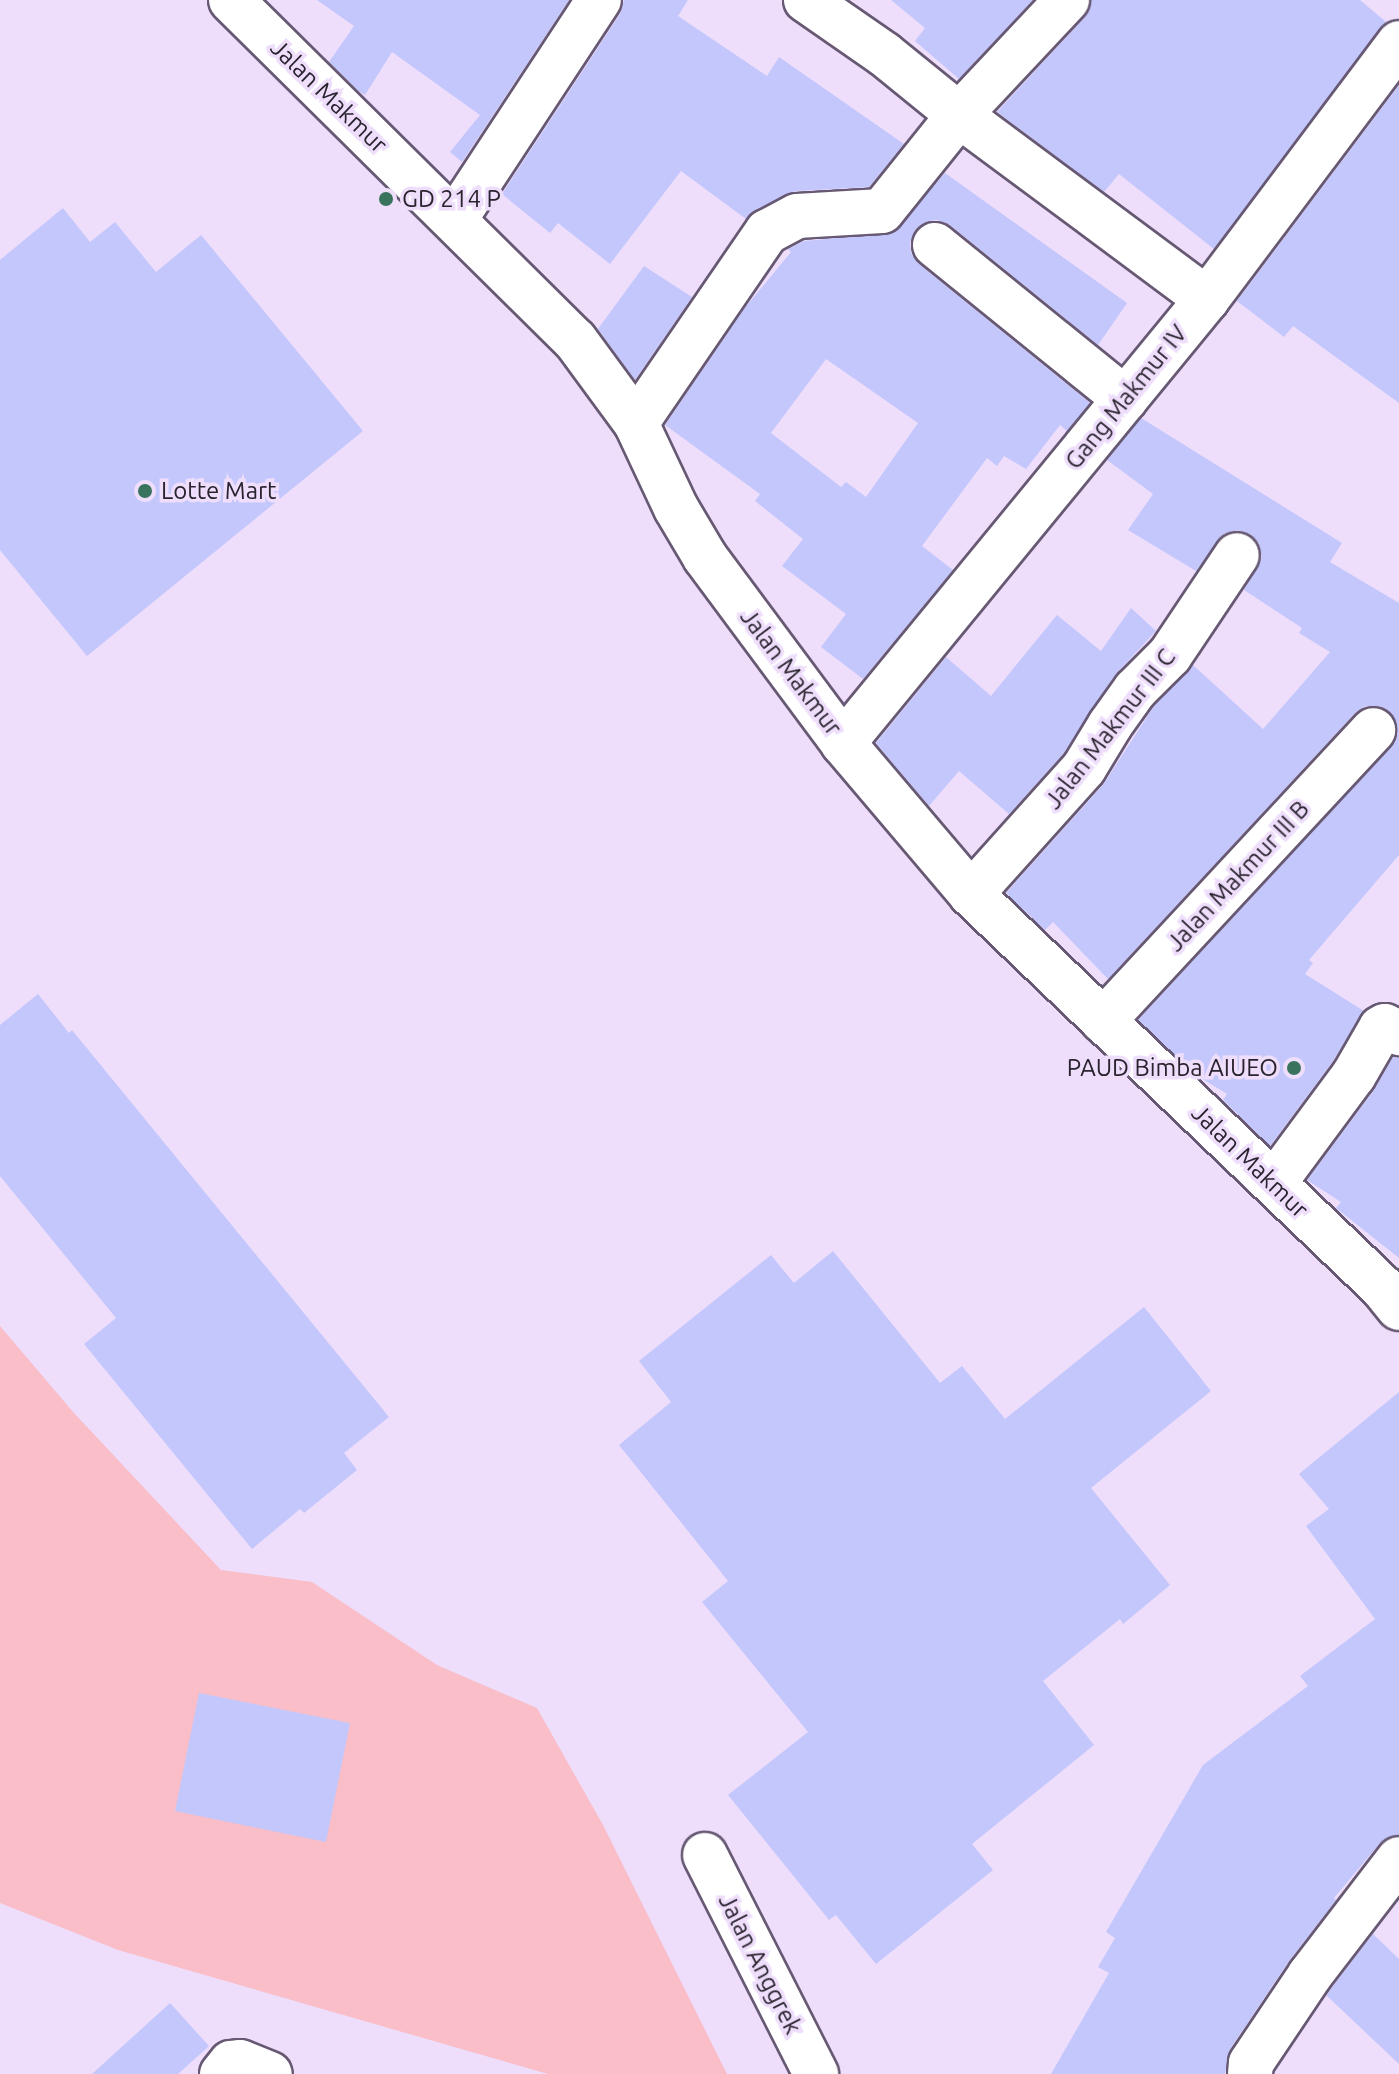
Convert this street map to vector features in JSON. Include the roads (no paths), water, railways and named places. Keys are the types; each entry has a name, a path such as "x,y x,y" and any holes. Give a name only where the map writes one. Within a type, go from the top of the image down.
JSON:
{"street":[{"name":"Jalan Makmur","path":"231,0 575,340 636,423 676,508 705,557 843,743 971,894 1274,1183 1399,1308"},
{"path":"455,219 599,0"},
{"path":"806,0 884,54 959,115 1207,299"},
{"path":"636,423 767,232 797,216 882,211 959,115 1067,0"},
{"name":"Gang Makmur IV","path":"843,743 1207,299 1399,43"},
{"path":"935,245 1125,399"},
{"name":"Jalan Makmur III C","path":"971,894 1084,768 1135,690 1170,655 1237,555"},
{"name":"Jalan Makmur III B","path":"1103,1021 1373,730"},
{"path":"1274,1183 1354,1075 1381,1028 1385,1026 1399,1033"},
{"name":"Jalan Anggrek","path":"705,1855 816,2074"},
{"path":"1250,2074 1251,2063 1310,1975 1399,1859"},
{"path":"222,2074 231,2063 240,2062 270,2074"}],"place":[{"name":"GD 214 P","path":"386,199"},
{"name":"Lotte Mart","path":"145,491"},
{"name":"PAUD Bimba AIUEO","path":"1294,1068"}]}
